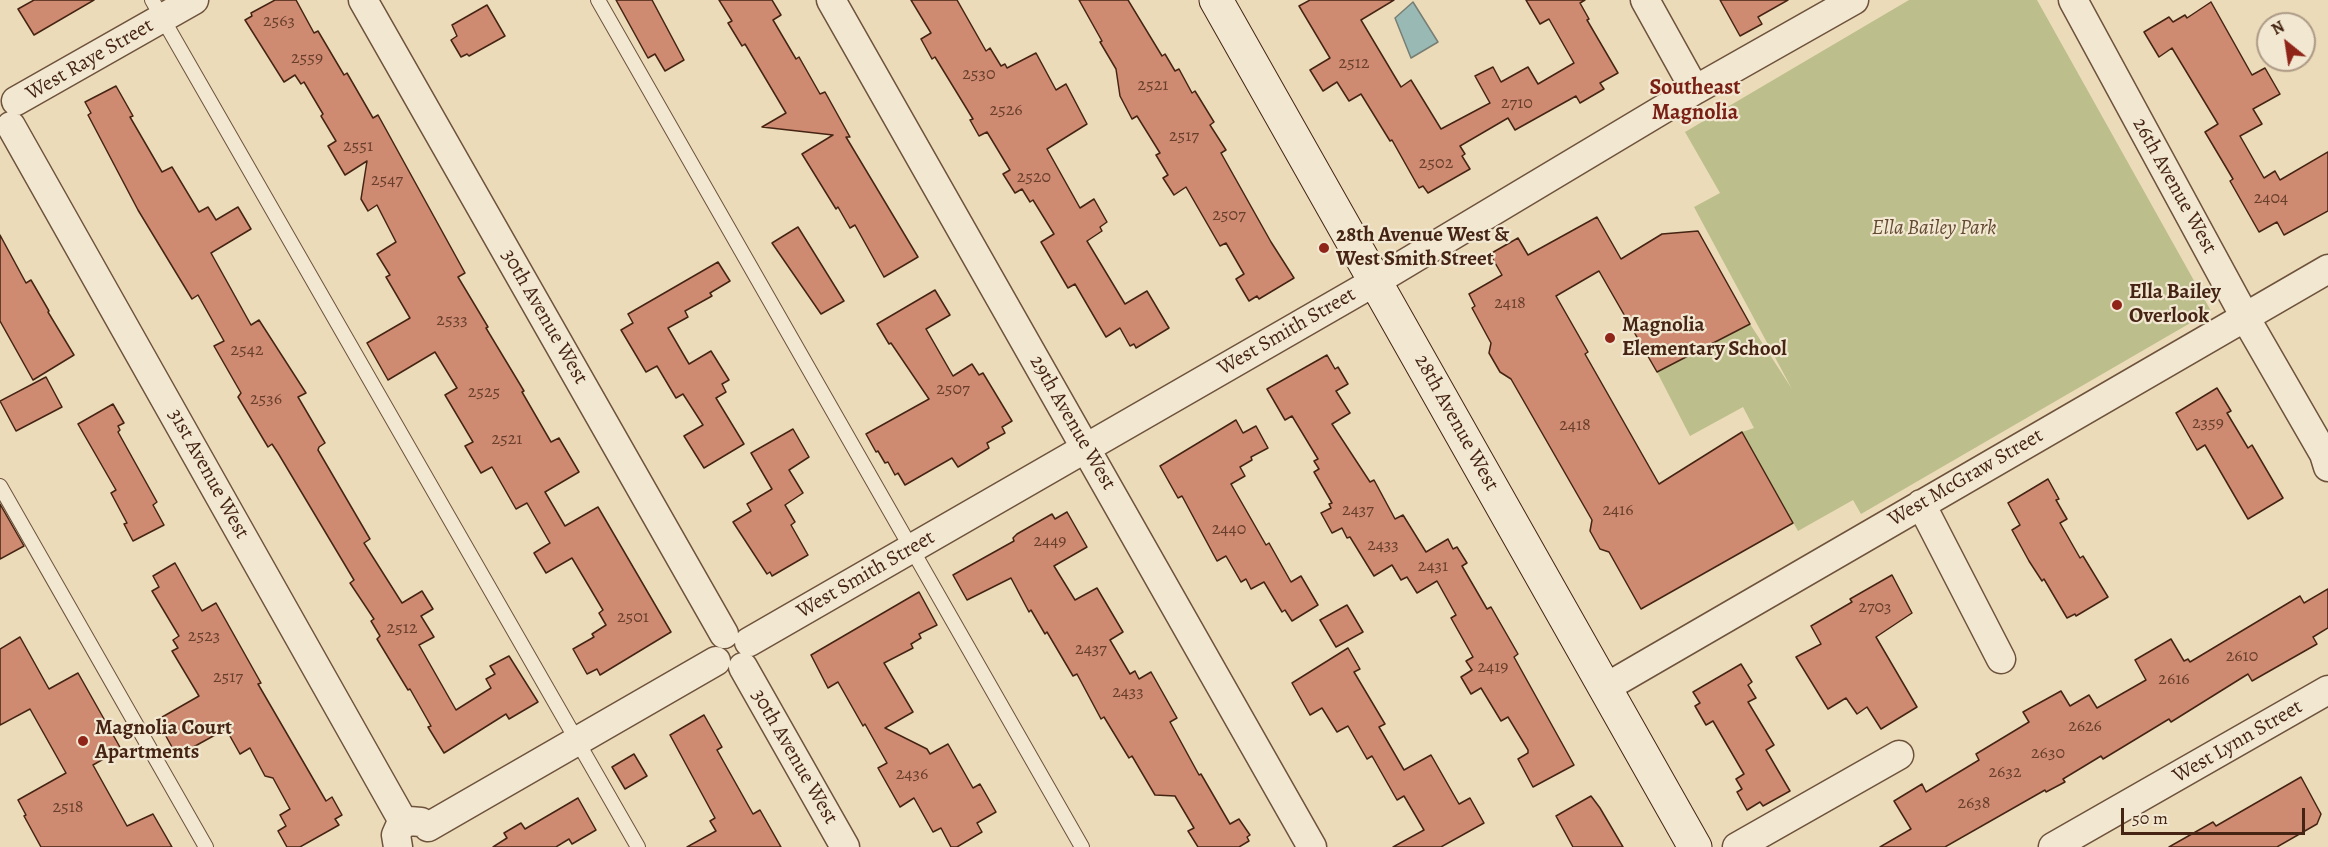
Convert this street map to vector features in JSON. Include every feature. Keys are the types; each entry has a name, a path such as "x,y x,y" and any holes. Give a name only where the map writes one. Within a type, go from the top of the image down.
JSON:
{"street":[{"name":"West Raye Street","path":"7,112 158,9 194,0"},
{"name":"30th Avenue West","path":"363,0 845,847"},
{"name":"29th Avenue West","path":"831,0 1312,847"},
{"name":"28th Avenue West","path":"1216,0 1695,847"},
{"path":"1645,0 1695,90"},
{"name":"West Smith Street","path":"408,839 1376,281 1695,90 1854,0"},
{"name":"26th Avenue West","path":"2073,0 2245,317 2324,454 2328,467"},
{"name":"31st Avenue West","path":"7,112 408,839"},
{"name":"West McGraw Street","path":"1605,687 2328,269"},
{"path":"1921,504 2001,659"},
{"name":"West Lynn Street","path":"2053,847 2328,690"},
{"path":"1737,847 1899,755"}],"lane":[{"path":"598,0 1082,847"},
{"path":"158,9 638,847"},
{"path":"0,486 206,847"}],"green space":[{"name":"Ella Bailey Park","path":"1909,0 2037,0 2211,311 1861,514 1853,500 1798,531 1742,432 1754,428 1743,407 1690,436 1657,372 1750,324 1792,389 1694,207 1720,193 1685,132"}],"water":[{"path":"1413,2 1438,42 1411,58 1395,18"}],"building":[{"path":"34,0 94,0 34,35 18,9"},
{"path":"275,0 296,0 314,33 318,31 344,75 347,73 373,118 378,115 465,273 458,277 524,391 522,392 551,442 559,438 579,472 545,492 565,526 598,507 671,632 600,675 597,669 587,674 573,649 594,637 592,634 606,625 599,613 603,610 572,558 546,573 534,553 550,543 527,503 516,509 492,467 481,473 465,446 473,442 445,395 457,388 435,352 388,380 367,343 410,318 386,277 390,275 377,254 396,242 377,205 368,211 361,199 367,161 345,175 328,146 336,141 304,82 301,84 295,75 284,82 245,20 252,16 251,13"},
{"path":"616,0 652,0 684,60 665,71 655,54 648,58"},
{"path":"719,0 772,0 781,15 773,20 796,59 799,57 820,94 825,92 850,137 846,137 918,257 884,277 855,225 850,228 838,207 836,209 802,154 833,135 762,127 786,113 745,44 742,46 728,23 732,21"},
{"path":"911,0 957,0 986,51 990,48 1001,66 1005,64 1007,68 1036,53 1056,90 1066,84 1087,124 1047,149 1080,208 1094,199 1107,222 1100,227 1102,231 1087,241 1125,304 1147,291 1169,328 1136,348 1134,344 1130,346 1120,328 1106,337 1075,284 1068,288 1041,242 1054,234 1033,200 1030,202 1022,189 1015,193 1003,174 1010,170 987,132 979,136 970,120 973,119 935,57 932,59 921,39 931,33"},
{"path":"1079,0 1128,0 1162,56 1165,54 1175,71 1179,69 1192,93 1195,91 1214,122 1210,125 1226,150 1221,153 1294,278 1259,299 1257,296 1249,301 1236,279 1244,274 1226,243 1220,246 1186,187 1174,195 1163,178 1168,175 1156,155 1160,153 1137,116 1132,119 1120,96 1116,69"},
{"path":"1310,0 1394,0 1361,20 1401,87 1411,80 1441,129 1490,103 1475,76 1493,67 1501,82 1528,67 1538,84 1574,63 1549,19 1540,24 1526,0 1585,0 1580,3 1589,19 1587,20 1618,73 1600,83 1604,89 1580,103 1576,96 1515,130 1508,118 1460,146 1465,154 1462,156 1470,169 1428,193 1423,186 1419,188 1392,140 1390,141 1361,94 1349,101 1337,82 1323,91 1310,70 1330,58 1299,6"},
{"path":"1720,0 1788,0 1758,17 1762,24 1740,36"},
{"path":"2211,2 2252,75 2258,72 2267,72 2280,94 2253,109 2262,124 2240,136 2264,178 2275,171 2280,180 2328,152 2328,211 2284,235 2277,222 2259,232 2230,181 2233,179 2205,132 2218,124 2172,48 2159,57 2144,32 2169,17 2173,22 2185,15 2187,18"},
{"path":"487,5 505,36 469,56 467,54 461,57 451,40 457,36 452,25"},
{"path":"116,86 133,116 130,117 162,172 172,167 199,212 208,207 216,220 238,207 251,229 211,253 251,325 259,320 306,393 298,397 325,443 318,450 370,539 364,543 402,603 422,591 433,609 421,616 434,637 419,645 456,710 491,688 486,679 495,674 490,666 509,656 538,702 509,719 506,714 444,753 428,727 431,726 410,689 408,690 377,639 380,636 371,621 374,619 350,583 354,580 278,453 272,444 268,447 238,397 241,393 214,346 224,341 198,295 192,299 138,210 88,115 91,113 85,102"},
{"path":"1597,217 1621,259 1662,234 1698,231 1750,324 1657,372 1599,271 1556,296 1588,352 1585,354 1659,484 1742,432 1793,523 1641,609 1609,552 1600,549 1590,531 1592,520 1511,379 1500,372 1489,353 1491,343 1472,308 1475,306 1469,294 1502,275 1490,254 1518,238 1528,255"},
{"path":"798,227 844,301 821,314 772,243"},
{"path":"0,235 26,283 31,280 74,355 33,380 0,321"},
{"path":"718,262 730,281 710,293 712,296 685,311 688,317 668,328 689,364 711,351 729,380 722,384 726,392 716,398 744,444 704,468 684,436 703,425 683,394 676,398 657,366 646,372 621,330 633,323 628,314"},
{"path":"935,290 950,315 926,329 953,376 972,364 979,375 983,373 1012,421 1002,427 1005,433 987,443 989,448 958,467 952,458 905,485 898,473 895,475 888,462 885,463 878,451 876,452 866,434 929,399 877,324"},
{"path":"1327,355 1335,369 1338,367 1348,384 1336,391 1350,413 1332,424 1370,482 1374,480 1395,519 1403,515 1426,552 1448,539 1453,549 1457,547 1467,563 1462,566 1487,609 1491,607 1518,654 1514,657 1574,765 1533,787 1518,759 1528,753 1528,750 1508,717 1501,721 1481,688 1471,694 1461,677 1472,670 1466,661 1473,657 1451,618 1456,615 1437,581 1417,593 1407,577 1401,580 1392,565 1374,576 1342,528 1332,533 1321,513 1331,508 1329,504 1332,503 1314,472 1319,469 1314,461 1318,459 1292,416 1285,420 1267,389"},
{"path":"46,377 62,407 16,431 0,401"},
{"path":"2217,388 2231,411 2227,413 2248,448 2252,445 2283,498 2248,519 2205,445 2197,450 2176,413"},
{"path":"113,404 124,423 118,426 120,430 118,432 157,502 153,505 164,525 133,541 124,524 127,523 111,493 116,490 78,424"},
{"path":"1236,420 1243,433 1256,426 1268,448 1251,457 1252,460 1240,467 1245,476 1231,484 1266,545 1269,543 1291,582 1301,576 1318,605 1292,621 1285,610 1282,612 1264,582 1251,589 1246,579 1241,582 1226,556 1217,561 1182,496 1178,498 1160,466"},
{"path":"793,429 809,457 789,470 803,493 785,505 795,522 791,525 808,555 772,576 770,572 767,574 733,522 751,511 747,504 772,489 751,453"},
{"path":"2048,479 2067,519 2060,523 2080,558 2083,556 2108,597 2076,616 2075,614 2067,618 2044,579 2042,581 2029,561 2012,530 2020,525 2008,503"},
{"path":"0,504 24,546 0,559"},
{"path":"1067,512 1087,547 1054,566 1075,600 1097,588 1123,632 1110,640 1130,674 1135,671 1139,679 1151,672 1177,718 1170,722 1199,775 1201,774 1230,824 1239,819 1250,835 1247,837 1249,841 1239,847 1198,847 1188,831 1194,828 1175,796 1155,795 1132,756 1129,758 1104,717 1101,719 1077,674 1073,676 1047,632 1045,634 1031,610 1029,612 1011,578 967,600 953,575 1014,541 1013,538 1017,534 1052,514 1055,519"},
{"path":"175,563 202,611 216,603 261,683 258,684 326,801 332,797 342,815 335,819 339,825 300,847 287,847 278,831 286,826 280,815 290,809 273,778 265,776 250,748 240,754 226,729 177,756 157,720 199,696 172,651 178,648 173,640 179,636 152,591 159,587 153,576"},
{"path":"1892,575 1912,613 1876,637 1917,707 1881,729 1867,707 1857,714 1846,698 1828,709 1796,657 1821,644 1811,626 1852,602 1850,599"},
{"path":"2328,589 2328,628 2313,637 2317,644 2252,681 2248,674 2171,722 2169,719 2103,759 2101,756 2063,779 2065,782 2046,792 2045,790 1945,847 1880,847 1911,829 1894,801 1922,784 1926,792 1979,760 1976,754 2029,722 2023,712 2061,691 2070,706 2089,695 2097,708 2146,680 2135,660 2171,639 2184,661 2188,659 2190,662 2300,596 2304,603"},
{"path":"919,592 937,625 919,634 921,638 911,644 913,648 884,663 913,712 885,728 927,749 930,754 948,744 973,788 980,784 996,812 977,823 982,832 957,847 951,847 941,828 933,832 914,798 900,807 878,768 887,763 865,724 863,726 838,682 828,688 811,655"},
{"path":"1347,605 1363,632 1336,647 1320,620"},
{"name":"Magnolia Court Apartments","path":"20,637 49,689 78,673 121,749 93,765 127,826 153,814 172,847 41,847 18,800 66,773 30,709 0,725 0,649"},
{"path":"1348,648 1360,669 1354,672 1385,724 1379,727 1404,770 1431,755 1459,804 1470,798 1484,823 1441,847 1393,847 1424,830 1404,796 1397,800 1372,756 1367,759 1348,726 1337,732 1322,708 1310,715 1292,683"},
{"path":"1741,664 1752,682 1748,685 1756,698 1748,702 1774,745 1766,750 1790,791 1763,806 1760,802 1747,810 1737,792 1742,789 1736,779 1744,774 1713,721 1706,725 1695,706 1700,703 1693,692"},
{"path":"704,715 722,747 717,750 753,814 760,810 781,847 687,847 716,831 710,821 715,818 670,735"},
{"path":"634,754 647,776 625,789 612,767"},
{"path":"2301,777 2321,814 2317,824 2277,847 2169,847 2213,822 2216,826"},
{"path":"1591,796 1623,847 1573,847 1556,816"},
{"path":"578,798 596,830 572,844 569,839 556,847 493,847 507,838 504,833 521,823 525,829"}],"place":[{"name":"28th Avenue West & West Smith Street","path":"1324,248"},
{"name":"Ella Bailey Overlook","path":"2117,305"},
{"name":"Magnolia Elementary School","path":"1610,338"},
{"name":"Magnolia Court Apartments","path":"83,741"}],"district":[{"name":"Southeast Magnolia","path":"1695,102"}]}
